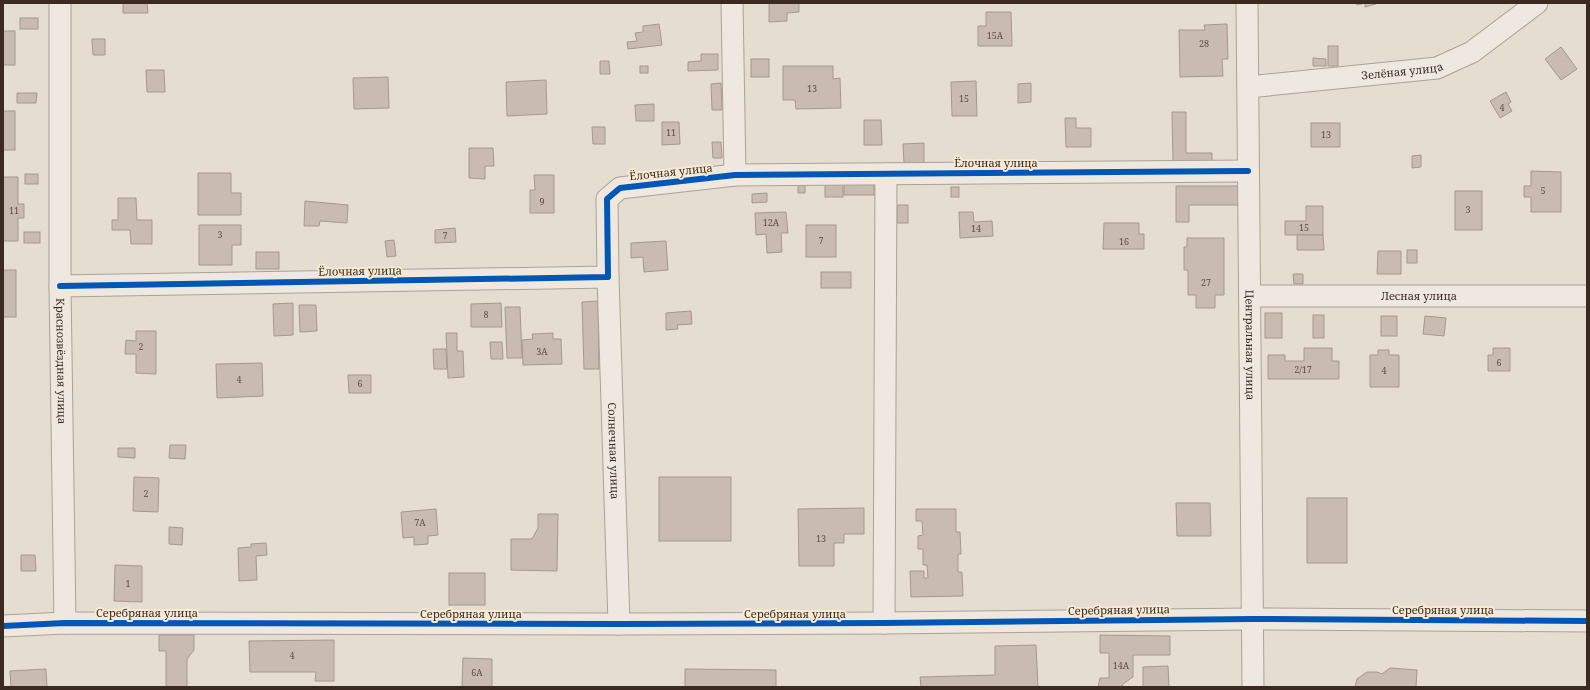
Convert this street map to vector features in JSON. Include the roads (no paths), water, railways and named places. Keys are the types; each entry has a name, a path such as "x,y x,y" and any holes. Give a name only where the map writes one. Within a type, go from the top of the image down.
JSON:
{"street":[{"name":"Краснозвёздная улица","path":"60,3 60,286 65,623"},
{"path":"732,3 735,175"},
{"name":"Центральная улица","path":"1247,3 1253,687"},
{"name":"Зелёная улица","path":"1248,87 1437,68 1472,52 1537,3"},
{"name":"Ёлочная улица","path":"60,286 608,277 607,199 620,188 735,175 1248,171"},
{"path":"884,623 886,174"},
{"name":"Солнечная улица","path":"608,277 619,624"},
{"name":"Лесная улица","path":"1250,296 1587,296"},
{"name":"Серебряная улица","path":"3,626 65,623 884,623 1252,618 1587,621"}]}
